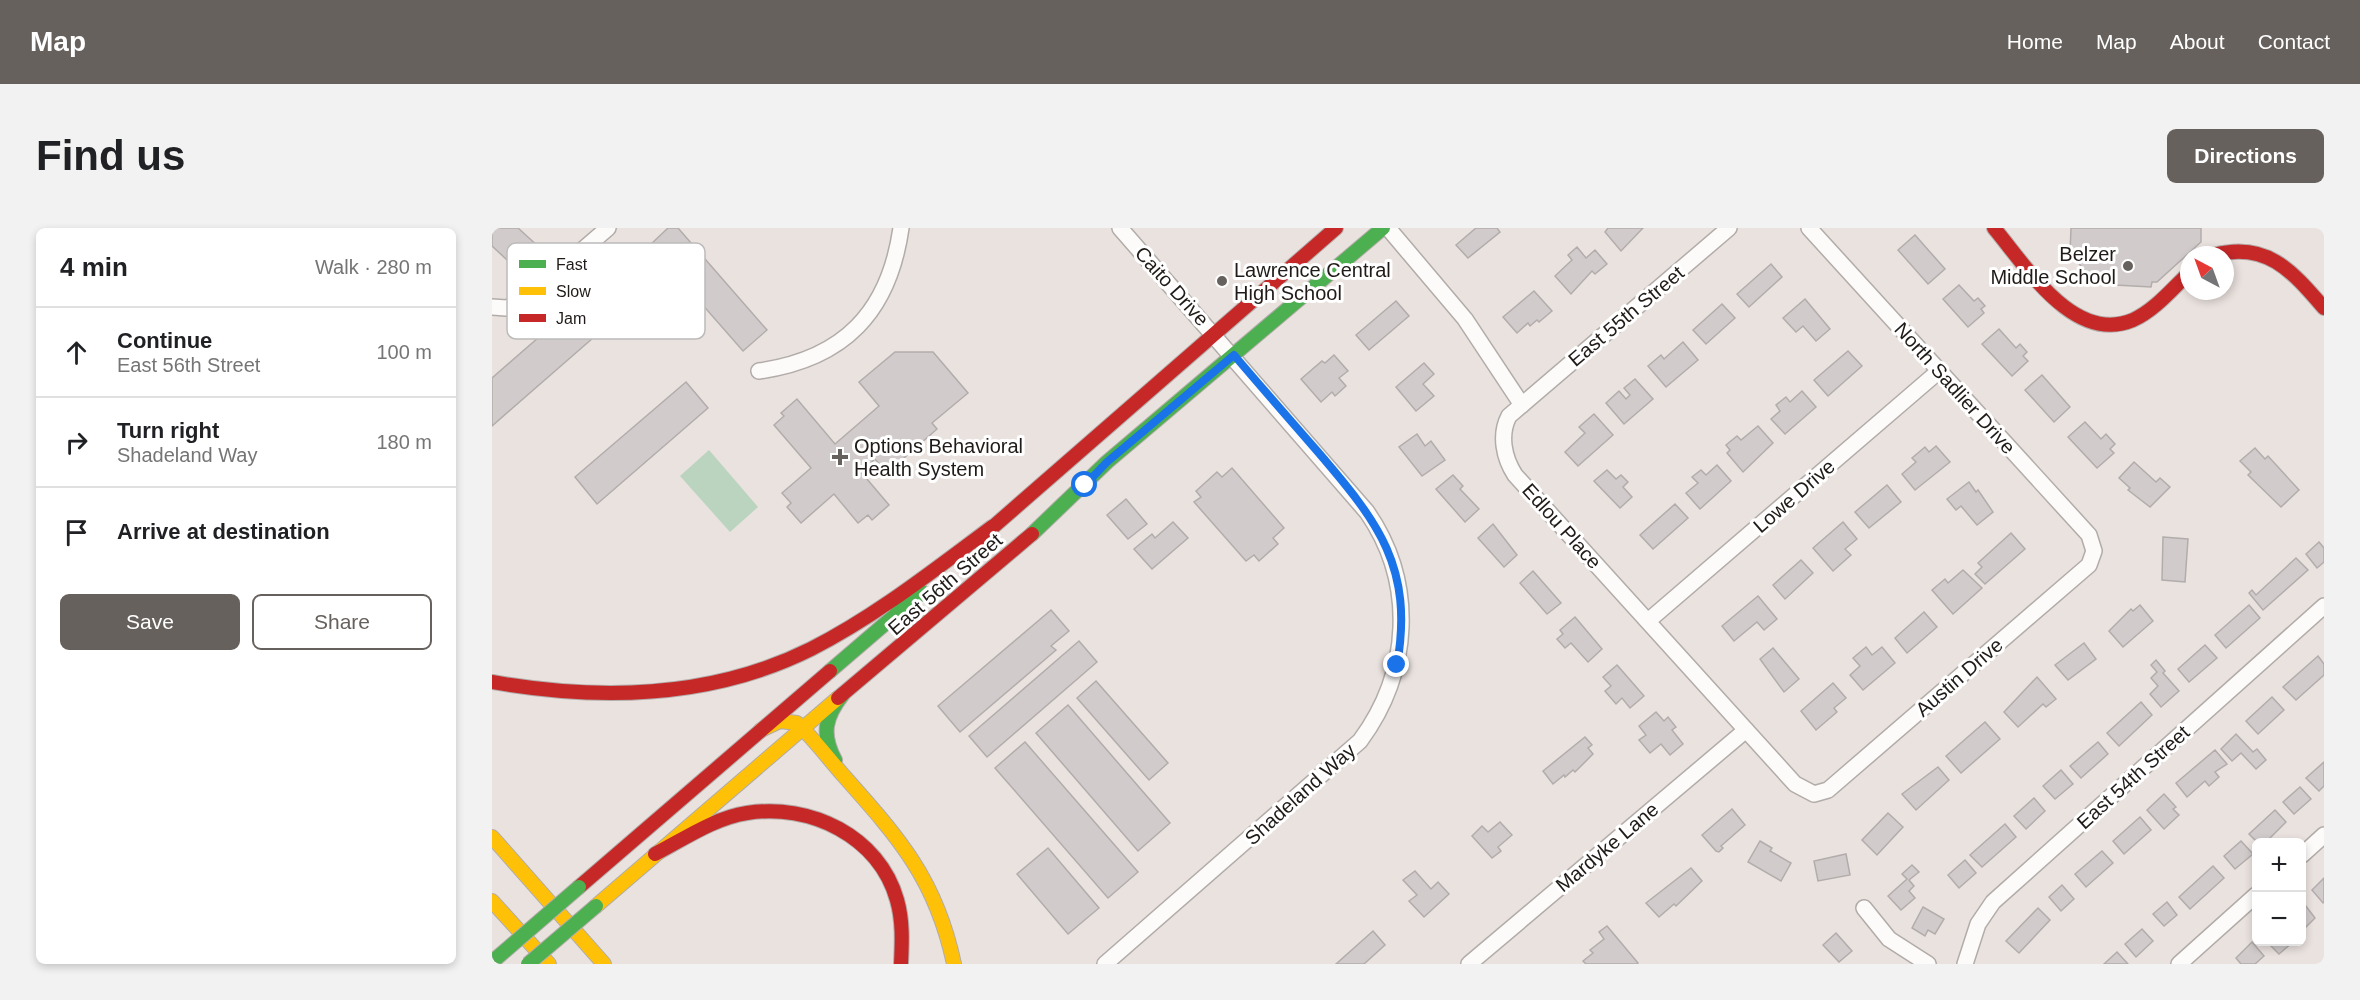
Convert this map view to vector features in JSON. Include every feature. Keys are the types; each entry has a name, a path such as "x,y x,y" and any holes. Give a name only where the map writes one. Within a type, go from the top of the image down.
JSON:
{"main road":[{"name":"East 56th Street","path":"528,964 1029,537 1224,345 1336,228"},
{"name":"East 56th Street","path":"492,962 928,587 992,527 1224,345 1383,228"},
{"path":"1994,228 2062,304 2078,318 2091,323 2116,324 2140,316 2180,281"},
{"path":"2234,250 2251,250 2270,256 2287,267 2324,308"},
{"path":"492,682 543,691 606,695 670,690 731,678 787,659 840,633 895,598 992,527"},
{"path":"843,694 832,708 824,733 826,744 843,775"},
{"path":"761,730 780,721 791,721 803,728 879,814 916,862 942,917 954,964"},
{"path":"656,854 720,821 748,813 784,811 832,822 861,843 887,879 902,926 902,964"},
{"path":"492,837 604,964"},
{"path":"492,901 549,964"}],"street":[{"path":"591,243 608,228"},
{"path":"759,370 793,365 845,337 861,324 883,295 890,278 901,228"},
{"name":"Caito Drive","path":"1120,228 1224,345"},
{"path":"1388,228 1465,319 1522,405"},
{"name":"East 55th Street","path":"1522,405 1729,228"},
{"name":"North Sadlier Drive","path":"1809,228 2089,535 2094,551"},
{"path":"492,307 507,308"},
{"name":"Shadeland Way","path":"1105,964 1352,750 1379,713 1397,665 1402,627 1399,589 1391,558 1378,528 1359,500 1224,345"},
{"name":"Lowe Drive","path":"1648,621 1939,371"},
{"name":"Edlou Place","path":"1522,405 1509,416 1504,435 1505,454 1514,472 1795,784 1814,794"},
{"name":"Austin Drive","path":"1814,794 1828,790 2080,573 2089,565 2094,551"},
{"name":"East 54th Street","path":"1965,964 1978,924 1993,902 2324,606"},
{"name":"Mardyke Lane","path":"1469,964 1746,730"},
{"path":"2306,851 2324,835"},
{"path":"2179,964 2252,899"},
{"path":"1864,908 1893,943 1928,964"}],"green space":[{"path":"709,450 758,507 730,532 680,476"}],"building":[{"path":"492,228 518,228 534,243 507,243 507,260 492,246"},
{"path":"668,228 678,228 691,243 652,243"},
{"path":"1476,228 1497,228 1500,232 1468,258 1456,245"},
{"path":"1608,228 1643,228 1621,251 1605,232"},
{"name":"Belzer Middle School","path":"2071,228 2201,228 2201,242 2197,246 2180,246 2180,261 2157,282 2152,282 2151,287 2097,284 2096,279 2092,279 2070,253"},
{"path":"1915,235 1945,269 1928,284 1898,250"},
{"path":"1577,247 1586,258 1595,250 1607,264 1595,274 1592,271 1571,294 1555,276 1572,260 1568,255"},
{"path":"705,259 767,330 743,351 705,308"},
{"path":"1771,264 1782,277 1749,307 1737,294"},
{"path":"1959,285 1974,301 1978,298 1985,306 1981,309 1984,313 1968,327 1943,299"},
{"path":"1534,291 1552,311 1539,322 1537,320 1530,326 1528,323 1517,333 1503,317"},
{"path":"1805,299 1830,329 1816,341 1803,326 1796,332 1783,318"},
{"path":"1396,301 1409,316 1369,350 1356,335"},
{"path":"1722,304 1735,318 1706,344 1693,330"},
{"path":"1999,329 2016,348 2020,344 2027,352 2023,356 2028,361 2012,376 1982,344"},
{"path":"537,339 592,339 492,426 492,378"},
{"path":"1683,342 1698,360 1666,387 1648,366 1661,355 1664,359"},
{"path":"1848,351 1862,366 1828,396 1814,380"},
{"path":"895,352 933,352 968,393 932,423 937,429 887,473 875,459 861,472 889,505 872,520 868,515 858,523 834,494 801,523 787,507 791,503 782,493 811,468 774,425 784,416 781,413 797,399 835,444 879,406 859,382"},
{"path":"1334,355 1348,371 1339,378 1346,386 1335,396 1332,392 1321,402 1301,379 1322,361 1325,363"},
{"path":"1424,363 1434,374 1423,384 1434,396 1416,411 1396,387"},
{"path":"2042,375 2070,407 2054,422 2025,390"},
{"path":"1635,379 1653,399 1624,424 1606,403 1619,391 1626,399 1630,395 1624,388"},
{"path":"686,382 708,408 597,504 575,477"},
{"path":"1802,391 1816,407 1785,434 1771,419 1780,411 1776,405 1786,397 1790,402"},
{"path":"1594,414 1613,435 1578,466 1565,452 1585,433 1579,427"},
{"path":"2085,422 2101,439 2106,434 2115,444 2110,449 2114,453 2097,468 2068,437"},
{"path":"1758,426 1773,443 1743,472 1727,453 1730,450 1726,445 1737,436 1741,440"},
{"path":"1417,434 1425,446 1431,441 1445,460 1422,476 1399,447"},
{"path":"1936,446 1950,462 1915,490 1902,474 1916,462 1912,458 1925,447 1929,452"},
{"path":"2255,448 2265,459 2268,456 2299,490 2281,507 2248,475 2251,472 2240,461"},
{"path":"2134,462 2156,482 2160,478 2170,487 2150,507 2128,490 2130,488 2119,478"},
{"path":"1717,465 1731,481 1700,509 1686,493 1698,483 1692,477 1701,470 1706,475"},
{"path":"1232,468 1284,528 1273,538 1278,544 1259,561 1254,555 1246,561 1194,502 1201,497 1196,491 1217,472 1222,477"},
{"path":"1607,470 1616,479 1621,475 1628,482 1623,487 1632,497 1620,508 1594,481"},
{"path":"1453,475 1463,486 1460,489 1479,509 1465,522 1436,489"},
{"path":"1969,482 1976,492 1978,490 1993,512 1977,525 1961,506 1956,510 1947,499"},
{"path":"1887,485 1901,502 1869,528 1855,512"},
{"path":"1126,499 1147,524 1128,539 1107,515"},
{"path":"1675,504 1688,518 1653,549 1640,535"},
{"path":"1173,522 1188,538 1152,569 1134,549 1152,534 1155,538"},
{"path":"1843,522 1857,539 1845,549 1851,555 1833,571 1813,548"},
{"path":"1493,524 1517,555 1504,567 1478,538"},
{"path":"2011,533 2025,549 1985,584 1975,574 1982,567 1978,563"},
{"path":"2163,537 2188,539 2185,582 2162,580"},
{"path":"2319,542 2324,548 2324,562 2317,568 2306,554"},
{"path":"2296,558 2308,570 2263,610 2249,593 2252,590 2256,595"},
{"path":"1801,560 1813,573 1785,599 1773,585"},
{"path":"1963,570 1982,588 1953,614 1932,590 1945,579 1948,583"},
{"path":"1533,571 1561,603 1547,614 1520,583"},
{"path":"1758,596 1777,619 1764,630 1757,622 1734,641 1722,626"},
{"path":"2140,605 2153,621 2123,647 2109,631 2131,609 2133,611"},
{"path":"2249,605 2260,618 2226,648 2215,635"},
{"path":"1051,610 1069,631 1051,646 1056,650 960,732 938,706"},
{"path":"1924,612 1937,627 1907,653 1895,638"},
{"path":"1575,617 1602,649 1588,662 1571,643 1565,648 1557,639 1563,634 1560,630"},
{"path":"1079,641 1097,662 987,757 969,736"},
{"path":"2084,643 2096,659 2068,680 2055,665"},
{"path":"2205,645 2217,658 2189,682 2178,669"},
{"path":"1866,647 1872,655 1882,647 1895,663 1863,690 1850,675 1860,666 1853,658"},
{"path":"1773,648 1799,679 1784,692 1760,659"},
{"path":"2318,656 2324,664 2324,675 2296,700 2283,687"},
{"path":"2156,660 2165,671 2163,673 2179,691 2161,707 2150,694 2158,686 2151,678 2157,672 2151,665"},
{"path":"1617,665 1644,696 1630,708 1622,698 1616,704 1605,691 1611,686 1603,677"},
{"path":"2037,677 2056,699 2046,707 2043,704 2018,727 2004,712"},
{"path":"1096,681 1168,763 1149,780 1077,698"},
{"path":"1833,683 1846,698 1834,708 1837,712 1816,730 1801,711"},
{"path":"2272,697 2284,710 2258,734 2246,721"},
{"path":"2141,702 2152,715 2119,746 2107,733"},
{"path":"1068,705 1170,823 1138,851 1036,733"},
{"path":"1656,712 1664,721 1668,717 1676,727 1672,730 1683,744 1670,755 1661,744 1650,753 1639,740 1646,735 1639,726"},
{"path":"1985,722 2000,739 1961,773 1946,756"},
{"path":"2236,734 2253,752 2257,749 2266,760 2256,769 2241,753 2232,761 2221,749"},
{"path":"1585,737 1592,745 1588,748 1593,754 1575,772 1573,770 1553,784 1543,771"},
{"path":"1025,742 1138,872 1108,898 995,768"},
{"path":"2098,742 2108,754 2081,778 2070,766"},
{"path":"2215,750 2227,764 2215,772 2219,777 2209,786 2205,781 2187,797 2176,783"},
{"path":"2324,762 2324,786 2319,791 2306,778"},
{"path":"1938,767 1949,780 1916,810 1902,794"},
{"path":"2061,770 2073,784 2055,799 2043,786"},
{"path":"2300,787 2311,799 2294,814 2283,802"},
{"path":"2164,794 2176,807 2173,809 2179,815 2164,829 2147,810"},
{"path":"2034,798 2045,811 2026,829 2014,816"},
{"path":"1732,809 1745,825 1721,846 1723,848 1719,852 1716,851 1702,835"},
{"path":"2275,810 2286,822 2270,838 2253,838 2249,834"},
{"path":"1888,813 1903,827 1877,855 1862,840"},
{"path":"2140,817 2151,830 2124,854 2113,841"},
{"path":"1500,822 1512,835 1498,847 1501,851 1492,858 1472,836 1482,826 1488,832"},
{"path":"2005,824 2016,837 1982,867 1970,855"},
{"path":"1760,841 1772,848 1770,851 1791,863 1781,881 1748,862"},
{"path":"2241,841 2252,853 2235,869 2224,856"},
{"path":"1048,848 1099,908 1068,934 1017,874"},
{"path":"2102,851 2113,863 2086,887 2075,874"},
{"path":"1846,854 1850,875 1818,881 1814,861"},
{"path":"1965,860 1976,873 1959,888 1948,875"},
{"path":"1912,865 1919,872 1909,880 1914,886 1909,891 1915,898 1901,910 1888,896 1907,879 1902,874"},
{"path":"2213,866 2224,878 2190,909 2179,897"},
{"path":"1691,868 1702,881 1676,906 1674,904 1659,917 1646,903"},
{"path":"1415,871 1431,889 1438,882 1449,894 1424,917 1409,901 1417,895 1403,880"},
{"path":"2324,878 2324,902 2323,903 2312,890"},
{"path":"2062,885 2074,899 2061,911 2049,897"},
{"path":"2167,902 2177,915 2164,926 2153,914"},
{"path":"2306,906 2315,918 2306,927"},
{"path":"1923,907 1944,919 1935,934 1928,930 1925,936 1912,928"},
{"path":"2038,908 2050,920 2019,953 2006,941"},
{"path":"1607,926 1637,964 1586,964 1583,961 1593,953 1590,950 1604,939 1599,932"},
{"path":"2142,929 2153,941 2136,957 2125,944"},
{"path":"1373,931 1385,945 1364,964 1336,964"},
{"path":"1836,933 1852,951 1839,962 1823,945"},
{"path":"2252,942 2252,946 2255,946 2264,956 2255,964 2241,964 2236,958"},
{"path":"2271,946 2288,946 2279,954"},
{"path":"2117,952 2128,964 2104,964"}],"traffic: fast":[{"path":"1032,534 1107,462 1383,228"},
{"path":"830,671 922,592"},
{"path":"835,760 828,742 827,726 832,710 843,694"},
{"path":"492,962 579,887"},
{"path":"528,964 596,906"}],"traffic: slow":[{"path":"596,906 838,698"},
{"path":"761,730 780,721 797,723 881,819 913,861 926,883 937,907 954,964"},
{"path":"492,837 604,964"},
{"path":"492,901 549,964"}],"traffic: jam":[{"path":"978,540 1336,228"},
{"path":"1994,228 2053,298 2091,322 2111,325 2133,320 2156,305 2180,282"},
{"path":"2234,252 2249,252 2277,262 2301,282 2324,308"},
{"path":"492,682 573,692 654,691 734,678 773,666 811,649 859,622 992,527"},
{"path":"838,698 1032,534"},
{"path":"579,887 830,671"},
{"path":"655,854 711,824 747,813 771,811 794,813 817,819 839,829 858,842 875,858 888,877 897,900 900,916 901,964"}],"place":[{"name":"Belzer Middle School","path":"2128,266"},
{"name":"Lawrence Central High School","path":"1222,281"},
{"name":"Options Behavioral Health System","path":"840,457"}],"route":[{"path":"1085,485 1107,462 1234,355 1359,500 1378,528 1391,558 1401,601 1402,627 1397,665"}]}
